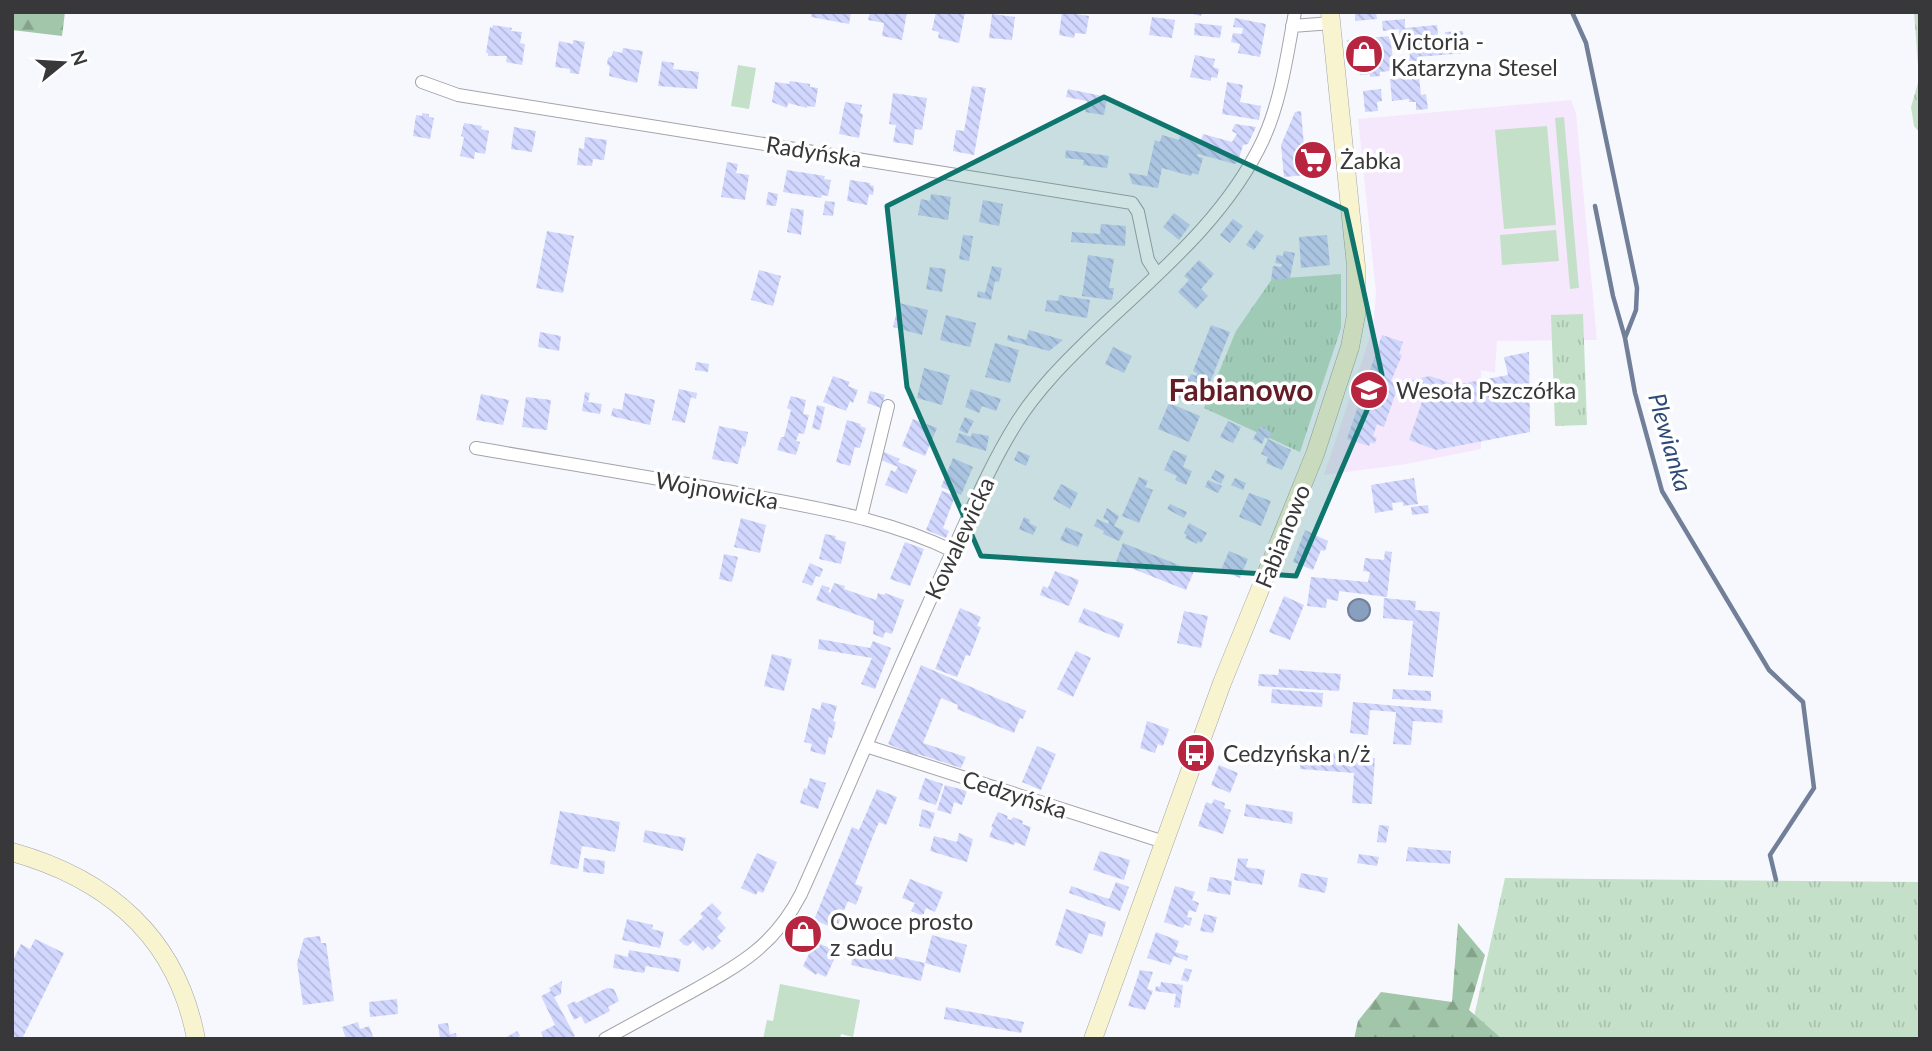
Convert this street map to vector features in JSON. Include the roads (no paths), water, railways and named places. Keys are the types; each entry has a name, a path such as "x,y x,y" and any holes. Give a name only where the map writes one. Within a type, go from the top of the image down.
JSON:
{"street":[{"name":"Kowalewicka","path":"605,1039 727,972 757,952 778,930 802,894 998,455 1038,391 1195,238 1239,181 1263,139 1277,99 1295,12"},
{"path":"1292,26 1331,18"},
{"name":"Fabianowo","path":"1093,1039 1222,683 1315,454 1353,332 1357,304 1356,266 1331,18"},
{"name":"Radyńska","path":"422,82 458,95 1132,203 1138,212 1148,260 1157,274"},
{"path":"861,517 888,406"},
{"name":"Wojnowicka","path":"477,448 861,517 922,536 953,551"},
{"name":"Cedzyńska","path":"866,746 1164,842"},
{"path":"12,852 45,861 81,877 126,910 152,939 169,965 186,1002 196,1039"}],"water":[{"path":"1359,599 1367,602 1370,610 1367,618 1359,621 1351,618 1348,610 1351,602"}],"waterway":[{"name":"Plewianka","path":"1572,12 1586,43 1637,288 1636,310 1625,338 1635,393 1662,491 1769,670 1803,702 1814,788 1770,855 1776,880"},
{"path":"1595,206 1613,296 1625,338"}],"place":[{"name":"Victoria - Katarzyna Stesel","path":"1364,54"},
{"name":"Żabka","path":"1313,160"},
{"name":"Wesoła Pszczółka","path":"1369,390"},
{"name":"Cedzyńska n/ż","path":"1196,753"},
{"name":"Owoce prosto z sadu","path":"803,934"}],"district":[{"name":"Fabianowo","path":"1241,389"}]}
